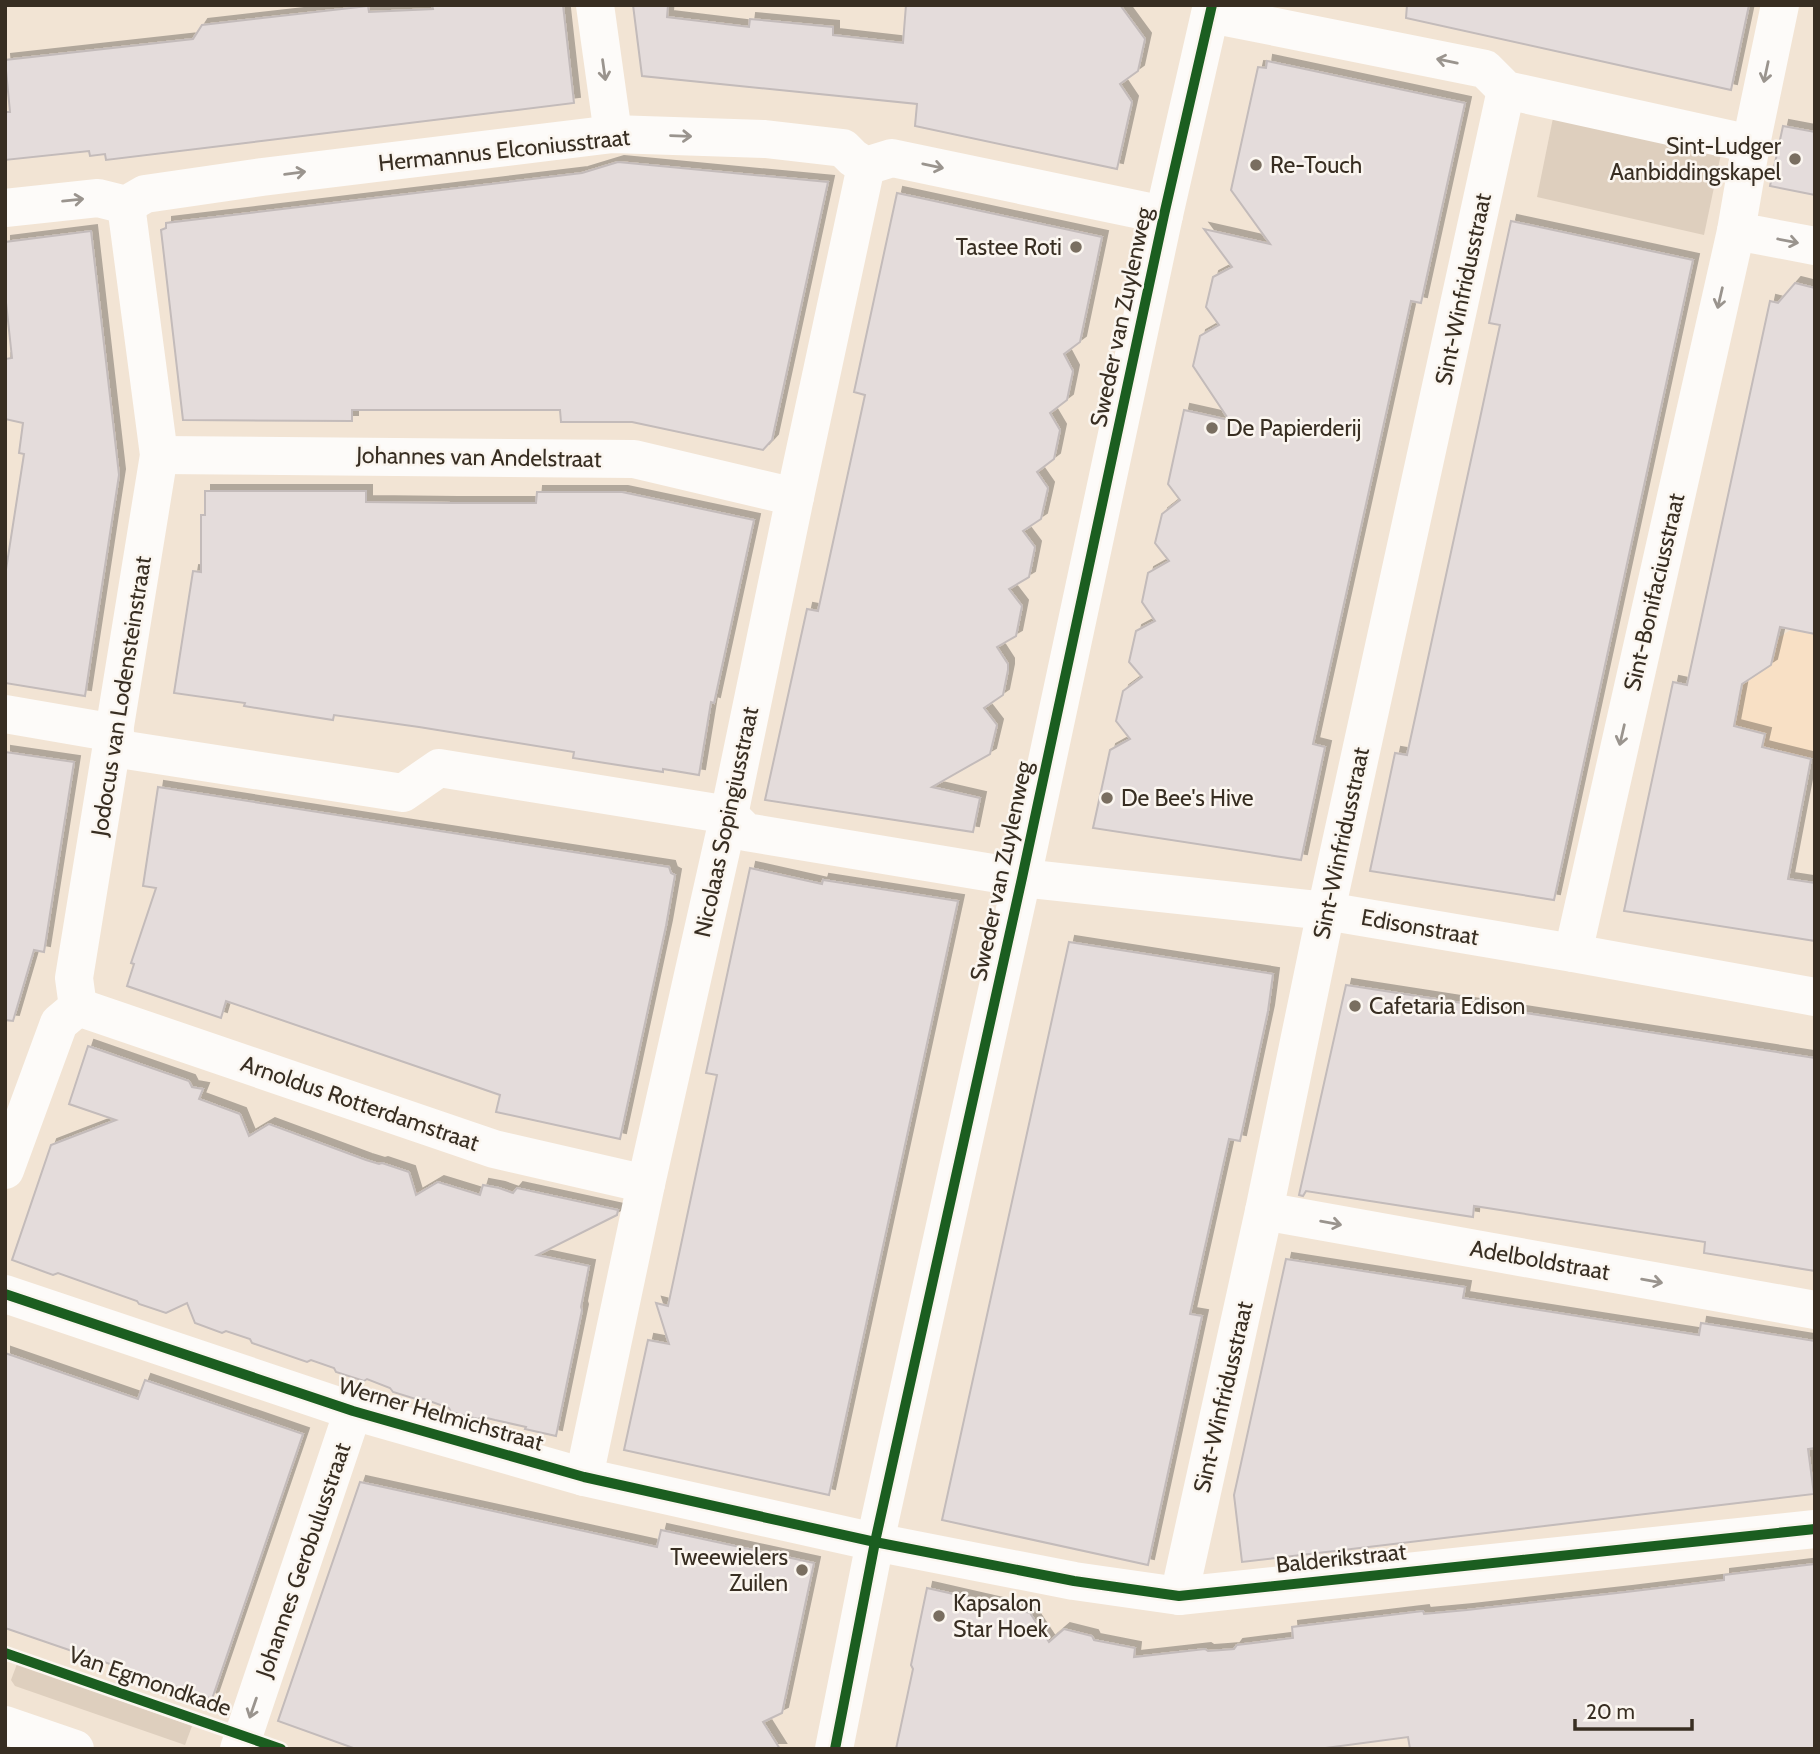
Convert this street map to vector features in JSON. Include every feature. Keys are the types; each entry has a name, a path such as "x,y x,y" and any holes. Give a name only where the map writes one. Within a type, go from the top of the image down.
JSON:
{"street":[{"path":"595,5 613,134"},
{"path":"1211,9 1485,69 1506,90 1751,144 1780,5"},
{"name":"Sweder van Zuylenweg","path":"834,1749 875,1542 1211,9"},
{"name":"Sint-Winfridusstraat","path":"1179,1596 1506,90"},
{"name":"Hermannus Elconiusstraat","path":"126,205 145,194 158,192 613,134 765,139 843,148 866,166"},
{"name":"Sint-Bonifaciusstraat","path":"1573,953 1735,231 1751,144"},
{"path":"866,166 892,158 1164,215"},
{"name":"Nicolaas Sopingiusstraat","path":"584,1477 646,1184 729,815 866,166"},
{"path":"5,208 98,198 126,205"},
{"name":"Jodocus van Lodensteinstraat","path":"78,1007 74,978 159,454 126,205"},
{"path":"1735,231 1815,246"},
{"name":"Johannes van Andelstraat","path":"159,454 634,459 795,497"},
{"path":"5,714 114,741 403,793 439,768 729,815"},
{"name":"Edisonstraat","path":"729,815 746,832 1022,878 1326,911 1815,997"},
{"path":"5,1170 59,1023 78,1007"},
{"name":"Arnoldus Rotterdamstraat","path":"78,1007 494,1149 646,1184"},
{"name":"Adelboldstraat","path":"1264,1211 1815,1310"},
{"name":"Werner Helmichstraat","path":"5,1294 353,1411 584,1477 875,1542"},
{"name":"Johannes Gerobulusstraat","path":"239,1749 353,1411"},
{"name":"Balderikstraat","path":"875,1542 1074,1581 1179,1596 1815,1529"},
{"path":"5,1725 75,1749"}],"shaded area":[{"path":"1553,118 1721,154 1704,235 1537,197"},
{"path":"1792,629 1815,634 1815,759 1731,742 1705,661 1760,673 1771,665 1777,639"},
{"path":"17,1664 192,1726 185,1745 15,1686 11,1680"}],"building":[{"path":"432,5 563,5 574,103 106,160 105,154 90,156 89,151 5,160 5,112 10,112 5,60 193,39 202,25 368,6 369,12 433,9"},
{"path":"633,5 668,5 667,17 749,27 750,19 833,27 833,35 903,43 906,5 1120,5 1145,39 1138,71 1120,84 1132,102 1117,169 915,126 917,104 642,76"},
{"path":"1407,5 1749,5 1731,90 1406,18"},
{"path":"1267,61 1465,103 1421,303 1411,301 1313,744 1325,747 1301,860 1093,828 1110,750 1130,739 1116,721 1123,691 1142,677 1129,662 1136,631 1155,621 1142,602 1148,573 1169,561 1155,543 1162,514 1180,500 1168,484 1184,410 1229,420 1193,366 1200,336 1219,325 1206,307 1213,277 1232,267 1204,229 1270,244 1231,190 1258,67 1266,68"},
{"name":"Sint-Ludger Aanbiddingskapel","path":"1783,126 1815,132 1815,195 1770,186"},
{"path":"618,162 828,182 772,440 763,450 632,422 561,422 560,410 352,410 352,421 183,420 161,230 166,228 166,223 582,173"},
{"path":"897,193 1102,237 1080,342 1064,354 1073,371 1067,400 1050,413 1060,430 1054,459 1037,472 1048,488 1041,519 1023,531 1035,547 1029,577 1009,589 1022,606 1016,636 997,647 1008,664 1008,670 1003,695 984,708 997,725 990,754 932,787 980,798 973,832 765,800 807,609 818,611 865,395 854,392"},
{"path":"1511,221 1693,260 1554,900 1370,871 1395,753 1407,755 1500,325 1489,323"},
{"path":"91,231 119,475 85,696 5,683 5,576 24,454 19,453 23,423 5,419 5,359 12,358 5,293 5,242"},
{"path":"1795,283 1815,288 1815,634 1780,627 1771,665 1742,684 1734,726 1765,734 1762,747 1811,759 1788,879 1815,883 1815,941 1624,911 1673,682 1687,685 1770,301 1778,303"},
{"path":"205,491 366,491 366,502 452,503 536,503 537,492 622,492 754,520 714,703 711,702 699,775 573,758 574,752 419,727 334,715 333,720 174,693 193,571 201,572 201,515 205,515"},
{"path":"5,752 74,762 44,952 34,950 13,1021 5,1020"},
{"path":"158,787 669,867 675,875 666,926 620,1139 496,1112 500,1095 226,1001 221,1018 127,986 134,964 131,963 156,888 143,886"},
{"path":"750,868 822,884 823,880 958,901 829,1495 624,1450 648,1340 669,1344 656,1303 668,1306 717,1075 706,1073"},
{"path":"1069,942 1273,974 1268,1011 1240,1141 1229,1139 1190,1314 1202,1316 1148,1565 942,1520"},
{"path":"1346,985 1815,1058 1815,1271 1704,1253 1705,1242 1474,1206 1473,1217 1306,1191 1303,1196 1299,1195"},
{"path":"88,1046 189,1081 192,1087 203,1089 199,1099 240,1114 249,1136 269,1124 366,1160 409,1172 416,1195 438,1182 480,1195 483,1185 513,1193 517,1188 618,1210 617,1215 537,1255 589,1266 556,1436 483,1417 478,1419 451,1412 449,1408 393,1392 390,1388 367,1379 364,1381 336,1372 334,1368 311,1360 307,1362 226,1331 222,1333 195,1323 187,1303 166,1313 58,1273 53,1275 12,1260 51,1145 116,1120 69,1104"},
{"path":"1286,1259 1465,1287 1463,1298 1699,1335 1701,1323 1815,1341 1815,1448 1808,1449 1814,1494 1242,1562 1234,1495"},
{"path":"5,1353 138,1399 145,1380 303,1434 212,1699 5,1628"},
{"path":"360,1482 657,1547 661,1530 814,1563 782,1713 763,1722 780,1749 356,1749 278,1721"},
{"path":"1815,1564 1815,1749 1410,1749 1408,1737 1318,1749 896,1749 927,1588 1030,1613 1049,1642 1064,1629 1092,1636 1094,1640 1135,1648 1134,1657 1205,1649 1234,1649 1237,1645 1293,1638 1292,1627 1423,1611 1424,1614 1467,1610 1626,1592 1724,1580 1724,1575"}],"cycle path":[{"path":"835,1749 875,1542 1212,5"},
{"path":"5,1294 353,1411 584,1477 875,1542 1074,1581 1179,1596 1815,1529"},
{"name":"Van Egmondkade","path":"5,1653 281,1749"}],"place":[{"name":"Sint-Ludger Aanbiddingskapel","path":"1795,159"},
{"name":"Re-Touch","path":"1256,165"},
{"name":"Tastee Roti","path":"1076,247"},
{"name":"De Papierderij","path":"1212,428"},
{"name":"De Bee's Hive","path":"1107,798"},
{"name":"Cafetaria Edison","path":"1355,1006"},
{"name":"Tweewielers Zuilen","path":"802,1570"},
{"name":"Kapsalon Star Hoek","path":"939,1616"}]}
